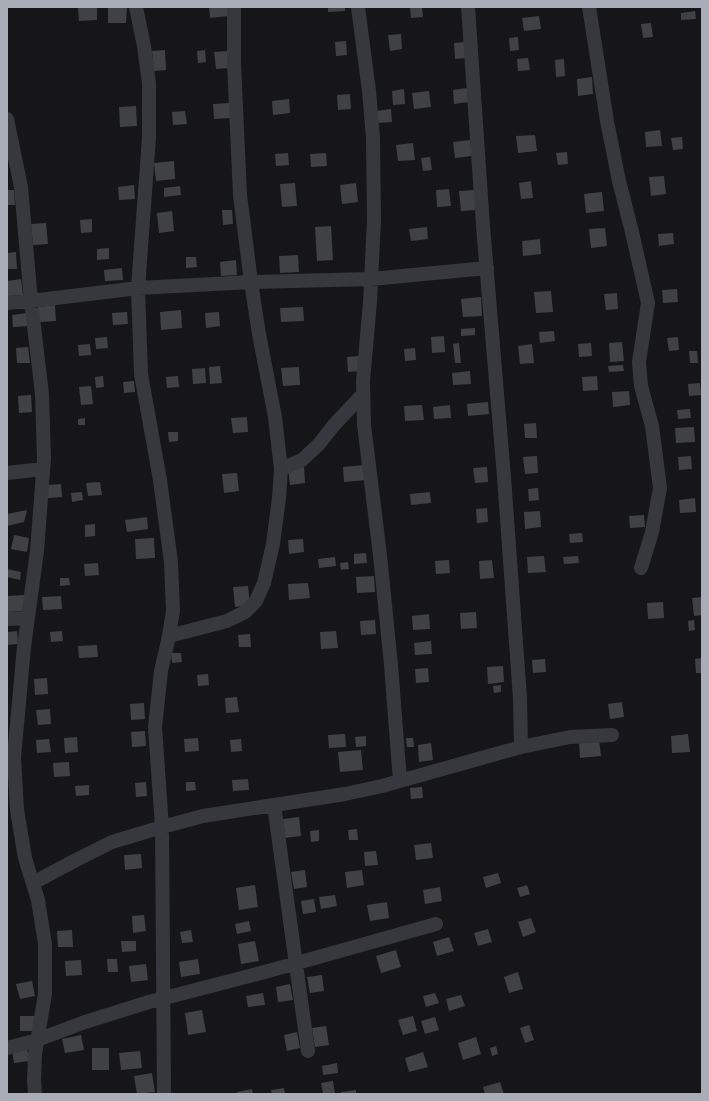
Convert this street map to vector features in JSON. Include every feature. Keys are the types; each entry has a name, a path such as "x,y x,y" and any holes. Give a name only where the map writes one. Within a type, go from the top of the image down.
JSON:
{"street":[{"path":"136,7 144,46 149,83 149,138 138,288 141,374 160,480 171,562 172,611 169,636 161,671 155,727 162,826 164,1094"},
{"path":"169,636 227,621 245,612 256,601 264,583 273,544 279,498 281,469 275,417 259,334 240,195 234,62 234,7"},
{"path":"358,7 369,91 373,138 374,220 363,381 364,425 380,555 391,665 400,780"},
{"path":"468,7 506,500 520,698 521,747"},
{"path":"589,7 607,121 619,181 648,303 639,362 641,386 652,426 660,488 652,532 641,568"},
{"path":"7,119 22,187 31,301 42,394 44,460 37,551 24,647 13,702 17,810 25,858 38,900 45,944 44,994 37,1040 34,1080 35,1094"},
{"path":"7,302 31,301 138,288 251,282 371,280 487,268"},
{"path":"281,469 302,460 319,444 334,425 363,394"},
{"path":"7,473 43,469"},
{"path":"7,619 28,618"},
{"path":"33,883 112,842 162,826 203,816 346,794 521,747 570,737 612,735"},
{"path":"274,805 308,1051"},
{"path":"7,1048 37,1040 85,1022 149,1002 436,924"}],"building":[{"path":"78,7 97,7 97,20 79,21"},
{"path":"108,7 127,7 126,23 108,23"},
{"path":"209,7 227,7 228,16 210,18"},
{"path":"328,7 345,7 345,11 328,12"},
{"path":"410,7 422,7 423,17 411,18"},
{"path":"695,11 696,19 681,20 681,13"},
{"path":"539,16 541,29 524,31 522,18"},
{"path":"651,23 653,37 643,38 641,24"},
{"path":"401,34 402,49 390,51 388,35"},
{"path":"518,37 519,50 510,51 509,38"},
{"path":"346,41 347,55 336,56 335,42"},
{"path":"464,42 466,58 455,59 454,43"},
{"path":"165,50 166,70 154,71 152,51"},
{"path":"205,50 206,62 198,63 197,51"},
{"path":"227,51 229,68 216,69 214,52"},
{"path":"528,58 530,70 518,71 517,59"},
{"path":"564,59 565,76 556,77 555,60"},
{"path":"592,77 593,94 578,96 577,79"},
{"path":"467,88 468,102 454,104 453,90"},
{"path":"404,89 405,104 393,105 392,91"},
{"path":"429,91 431,107 414,109 412,93"},
{"path":"350,94 351,109 338,110 337,95"},
{"path":"289,99 290,113 273,115 272,101"},
{"path":"229,103 230,118 214,119 213,104"},
{"path":"136,106 137,126 120,127 119,107"},
{"path":"391,109 392,122 377,123 376,111"},
{"path":"185,111 187,124 173,125 172,112"},
{"path":"660,130 662,146 646,147 645,132"},
{"path":"535,135 537,151 518,153 516,136"},
{"path":"682,137 683,149 673,150 671,138"},
{"path":"470,140 472,156 455,158 453,142"},
{"path":"413,143 415,160 398,161 396,145"},
{"path":"567,152 568,164 558,165 556,153"},
{"path":"288,153 289,165 276,166 275,154"},
{"path":"326,153 327,166 311,167 310,154"},
{"path":"430,157 432,170 423,171 421,158"},
{"path":"174,161 175,179 156,181 154,163"},
{"path":"664,176 666,194 651,196 649,177"},
{"path":"531,181 533,198 521,199 519,183"},
{"path":"295,183 297,206 282,207 280,184"},
{"path":"356,183 358,202 342,204 340,185"},
{"path":"134,185 135,199 119,200 118,187"},
{"path":"180,186 181,195 164,197 164,188"},
{"path":"449,189 451,206 437,207 436,190"},
{"path":"7,190 14,190 15,205 7,205"},
{"path":"474,190 476,210 461,211 459,191"},
{"path":"602,192 604,211 586,213 584,194"},
{"path":"222,210 232,210 233,224 223,225"},
{"path":"172,211 174,231 159,233 157,213"},
{"path":"92,219 92,232 81,233 80,220"},
{"path":"46,223 48,244 33,245 31,224"},
{"path":"331,226 333,260 317,261 315,227"},
{"path":"427,227 428,239 411,241 409,229"},
{"path":"605,228 607,246 591,248 589,229"},
{"path":"673,233 674,244 659,246 658,234"},
{"path":"540,239 541,254 523,256 522,241"},
{"path":"109,248 109,259 97,260 97,249"},
{"path":"16,252 17,269 7,269 7,253"},
{"path":"298,255 299,272 280,273 279,256"},
{"path":"186,257 196,257 197,267 186,268"},
{"path":"236,260 237,275 221,276 220,262"},
{"path":"122,268 123,280 105,281 104,270"},
{"path":"21,279 23,295 7,296 7,281"},
{"path":"677,289 678,302 663,303 662,290"},
{"path":"551,291 553,312 536,313 534,292"},
{"path":"617,293 618,309 606,310 604,294"},
{"path":"481,297 482,316 463,317 461,299"},
{"path":"55,305 56,321 39,322 38,307"},
{"path":"303,307 304,321 281,322 280,308"},
{"path":"181,310 182,328 161,330 160,312"},
{"path":"127,312 128,324 113,325 112,313"},
{"path":"219,312 220,326 206,328 205,313"},
{"path":"27,313 28,326 13,327 12,315"},
{"path":"475,328 475,335 461,336 461,329"},
{"path":"554,331 555,341 540,343 539,332"},
{"path":"444,336 445,352 432,353 431,337"},
{"path":"107,337 108,348 96,349 95,338"},
{"path":"678,337 679,350 669,351 667,338"},
{"path":"622,342 624,361 610,362 609,343"},
{"path":"459,343 461,363 455,363 453,344"},
{"path":"591,343 592,356 579,357 578,344"},
{"path":"90,344 91,355 79,356 78,345"},
{"path":"532,344 534,363 520,364 518,346"},
{"path":"28,347 30,363 17,363 16,348"},
{"path":"415,348 416,360 405,361 404,349"},
{"path":"689,351 697,351 698,363 690,363"},
{"path":"359,356 361,371 348,372 347,357"},
{"path":"623,365 624,371 609,372 608,366"},
{"path":"220,366 222,383 210,384 209,367"},
{"path":"299,367 300,385 283,386 281,368"},
{"path":"205,368 206,383 193,384 192,369"},
{"path":"470,371 471,384 453,385 452,373"},
{"path":"103,376 104,387 96,388 95,377"},
{"path":"178,376 179,387 167,388 166,377"},
{"path":"597,376 598,390 583,391 582,377"},
{"path":"134,381 135,392 124,393 123,382"},
{"path":"700,383 701,395 689,396 688,384"},
{"path":"91,386 93,404 81,405 79,387"},
{"path":"629,391 630,405 613,407 612,392"},
{"path":"31,395 32,412 19,413 18,396"},
{"path":"488,402 489,414 468,416 467,404"},
{"path":"422,405 424,420 405,421 404,406"},
{"path":"450,405 451,418 434,419 433,407"},
{"path":"690,409 691,418 678,419 677,410"},
{"path":"247,417 248,432 233,433 231,418"},
{"path":"85,418 85,425 78,425 78,419"},
{"path":"536,423 537,438 525,438 524,424"},
{"path":"694,427 695,442 676,443 675,428"},
{"path":"168,432 178,432 178,441 169,442"},
{"path":"537,456 538,473 525,474 523,457"},
{"path":"691,456 692,469 679,470 678,457"},
{"path":"365,465 366,480 344,482 343,467"},
{"path":"304,466 305,483 290,485 288,467"},
{"path":"487,467 488,482 475,483 473,468"},
{"path":"237,473 239,491 224,493 222,474"},
{"path":"100,482 102,495 88,496 86,483"},
{"path":"61,484 62,497 48,498 47,485"},
{"path":"538,488 539,500 529,501 528,489"},
{"path":"82,492 83,500 72,502 71,493"},
{"path":"430,492 431,503 411,505 410,494"},
{"path":"695,498 696,512 680,513 679,500"},
{"path":"487,508 488,522 477,523 476,509"},
{"path":"27,510 24,522 7,526 7,514"},
{"path":"540,511 541,527 525,529 524,512"},
{"path":"644,515 645,527 630,528 629,516"},
{"path":"147,517 148,529 127,532 125,520"},
{"path":"95,524 95,536 85,537 85,525"},
{"path":"582,533 583,542 570,543 569,534"},
{"path":"14,535 29,538 27,552 11,549"},
{"path":"154,538 155,558 136,559 135,539"},
{"path":"303,539 304,552 289,554 288,540"},
{"path":"366,553 367,563 354,564 354,554"},
{"path":"544,556 546,572 528,573 527,557"},
{"path":"578,556 579,563 564,564 563,557"},
{"path":"335,557 336,566 319,568 318,559"},
{"path":"449,560 450,573 436,574 435,561"},
{"path":"492,560 494,578 480,579 479,561"},
{"path":"348,562 349,569 341,570 340,563"},
{"path":"98,563 99,575 85,576 84,564"},
{"path":"7,569 21,572 20,580 7,577"},
{"path":"374,576 375,592 357,593 356,577"},
{"path":"60,578 69,578 70,585 60,586"},
{"path":"308,583 310,598 289,600 288,584"},
{"path":"248,586 250,605 235,607 233,587"},
{"path":"24,595 25,611 7,612 7,596"},
{"path":"61,596 62,609 43,610 42,597"},
{"path":"702,597 702,615 694,616 692,598"},
{"path":"663,602 664,618 648,619 647,603"},
{"path":"476,612 477,628 461,629 460,613"},
{"path":"429,614 430,629 413,630 412,616"},
{"path":"375,620 376,634 361,635 360,621"},
{"path":"694,620 695,630 689,631 688,621"},
{"path":"17,631 18,644 7,645 7,632"},
{"path":"62,631 63,641 51,642 50,632"},
{"path":"336,631 338,648 321,649 320,632"},
{"path":"250,634 251,647 239,647 238,635"},
{"path":"431,641 432,654 415,655 414,643"},
{"path":"97,645 98,657 79,658 78,646"},
{"path":"171,653 181,653 182,662 172,663"},
{"path":"702,658 702,673 696,673 695,659"},
{"path":"545,659 546,672 533,673 532,660"},
{"path":"503,666 504,682 488,684 487,667"},
{"path":"428,668 429,682 416,683 415,669"},
{"path":"208,674 209,685 198,686 197,675"},
{"path":"47,678 48,694 35,695 34,679"},
{"path":"501,685 501,692 494,693 493,686"},
{"path":"237,697 239,712 226,713 225,698"},
{"path":"622,702 624,717 610,719 608,704"},
{"path":"144,703 145,719 131,720 130,704"},
{"path":"50,709 51,724 38,725 36,710"},
{"path":"145,731 146,746 132,747 131,732"},
{"path":"345,734 346,747 329,748 328,735"},
{"path":"688,734 690,752 672,753 671,736"},
{"path":"366,736 366,746 356,747 355,737"},
{"path":"77,737 78,752 65,753 64,738"},
{"path":"198,738 199,751 185,752 184,739"},
{"path":"406,738 413,738 414,747 407,747"},
{"path":"49,739 51,752 37,753 36,740"},
{"path":"241,739 242,751 231,752 230,740"},
{"path":"599,739 601,756 580,758 579,741"},
{"path":"431,743 433,760 419,762 418,745"},
{"path":"361,750 363,770 340,772 338,752"},
{"path":"69,762 70,776 54,777 53,763"},
{"path":"248,779 249,790 233,791 232,780"},
{"path":"146,782 147,796 136,797 135,783"},
{"path":"186,782 195,782 196,790 186,791"},
{"path":"89,785 89,795 76,796 75,786"},
{"path":"422,787 423,798 411,799 410,788"},
{"path":"299,817 301,836 285,838 283,819"},
{"path":"357,829 358,840 349,840 348,830"},
{"path":"319,830 319,841 311,842 310,831"},
{"path":"431,843 433,858 416,860 414,845"},
{"path":"376,851 378,865 365,866 364,852"},
{"path":"141,854 142,868 125,870 124,855"},
{"path":"305,870 307,887 294,889 291,872"},
{"path":"362,870 364,885 347,888 345,872"},
{"path":"498,873 501,883 486,888 483,877"},
{"path":"255,885 258,907 239,910 236,888"},
{"path":"527,885 530,894 520,897 517,888"},
{"path":"440,887 442,901 425,904 423,890"},
{"path":"335,895 337,906 321,909 319,897"},
{"path":"314,899 316,912 303,914 301,901"},
{"path":"387,902 389,918 370,921 367,905"},
{"path":"144,915 146,931 133,933 132,916"},
{"path":"531,918 536,932 523,937 518,922"},
{"path":"249,921 251,931 237,934 235,924"},
{"path":"488,929 492,942 478,946 474,933"},
{"path":"72,930 73,947 58,947 57,931"},
{"path":"191,930 193,942 182,943 180,932"},
{"path":"449,937 454,951 437,956 433,942"},
{"path":"121,941 136,941 136,951 122,952"},
{"path":"255,941 259,961 241,964 238,944"},
{"path":"396,950 401,967 381,973 376,956"},
{"path":"107,959 117,959 118,972 108,972"},
{"path":"198,959 200,974 181,977 179,962"},
{"path":"81,960 82,975 66,976 65,961"},
{"path":"146,964 148,980 131,982 129,966"},
{"path":"518,972 523,989 509,993 504,977"},
{"path":"322,975 324,991 310,993 307,977"},
{"path":"32,981 35,996 20,999 16,984"},
{"path":"290,984 293,1000 278,1002 276,987"},
{"path":"263,993 265,1005 248,1007 246,996"},
{"path":"435,993 439,1003 426,1007 423,996"},
{"path":"461,995 465,1006 449,1011 446,999"},
{"path":"202,1010 206,1032 188,1035 185,1013"},
{"path":"20,1016 34,1016 34,1031 20,1031"},
{"path":"413,1016 417,1031 403,1035 398,1020"},
{"path":"435,1017 439,1030 425,1034 421,1021"},
{"path":"529,1025 534,1040 525,1043 520,1028"},
{"path":"326,1026 329,1045 315,1047 312,1028"},
{"path":"297,1032 300,1048 287,1051 284,1035"},
{"path":"81,1035 84,1050 65,1053 62,1039"},
{"path":"476,1037 481,1054 463,1060 458,1043"},
{"path":"496,1046 498,1054 492,1056 490,1048"},
{"path":"27,1048 29,1061 14,1063 12,1050"},
{"path":"92,1048 109,1048 109,1070 92,1070"},
{"path":"140,1051 142,1068 121,1070 119,1053"},
{"path":"423,1052 428,1067 409,1072 405,1058"},
{"path":"337,1063 338,1073 323,1075 322,1066"},
{"path":"152,1073 155,1092 137,1094 134,1076"},
{"path":"333,1081 335,1094 323,1094 321,1083"},
{"path":"500,1082 504,1094 485,1094 483,1087"},
{"path":"284,1088 285,1094 272,1094 271,1090"},
{"path":"252,1089 253,1094 237,1094 237,1092"},
{"path":"356,1090 356,1094 341,1094 341,1092"}]}
